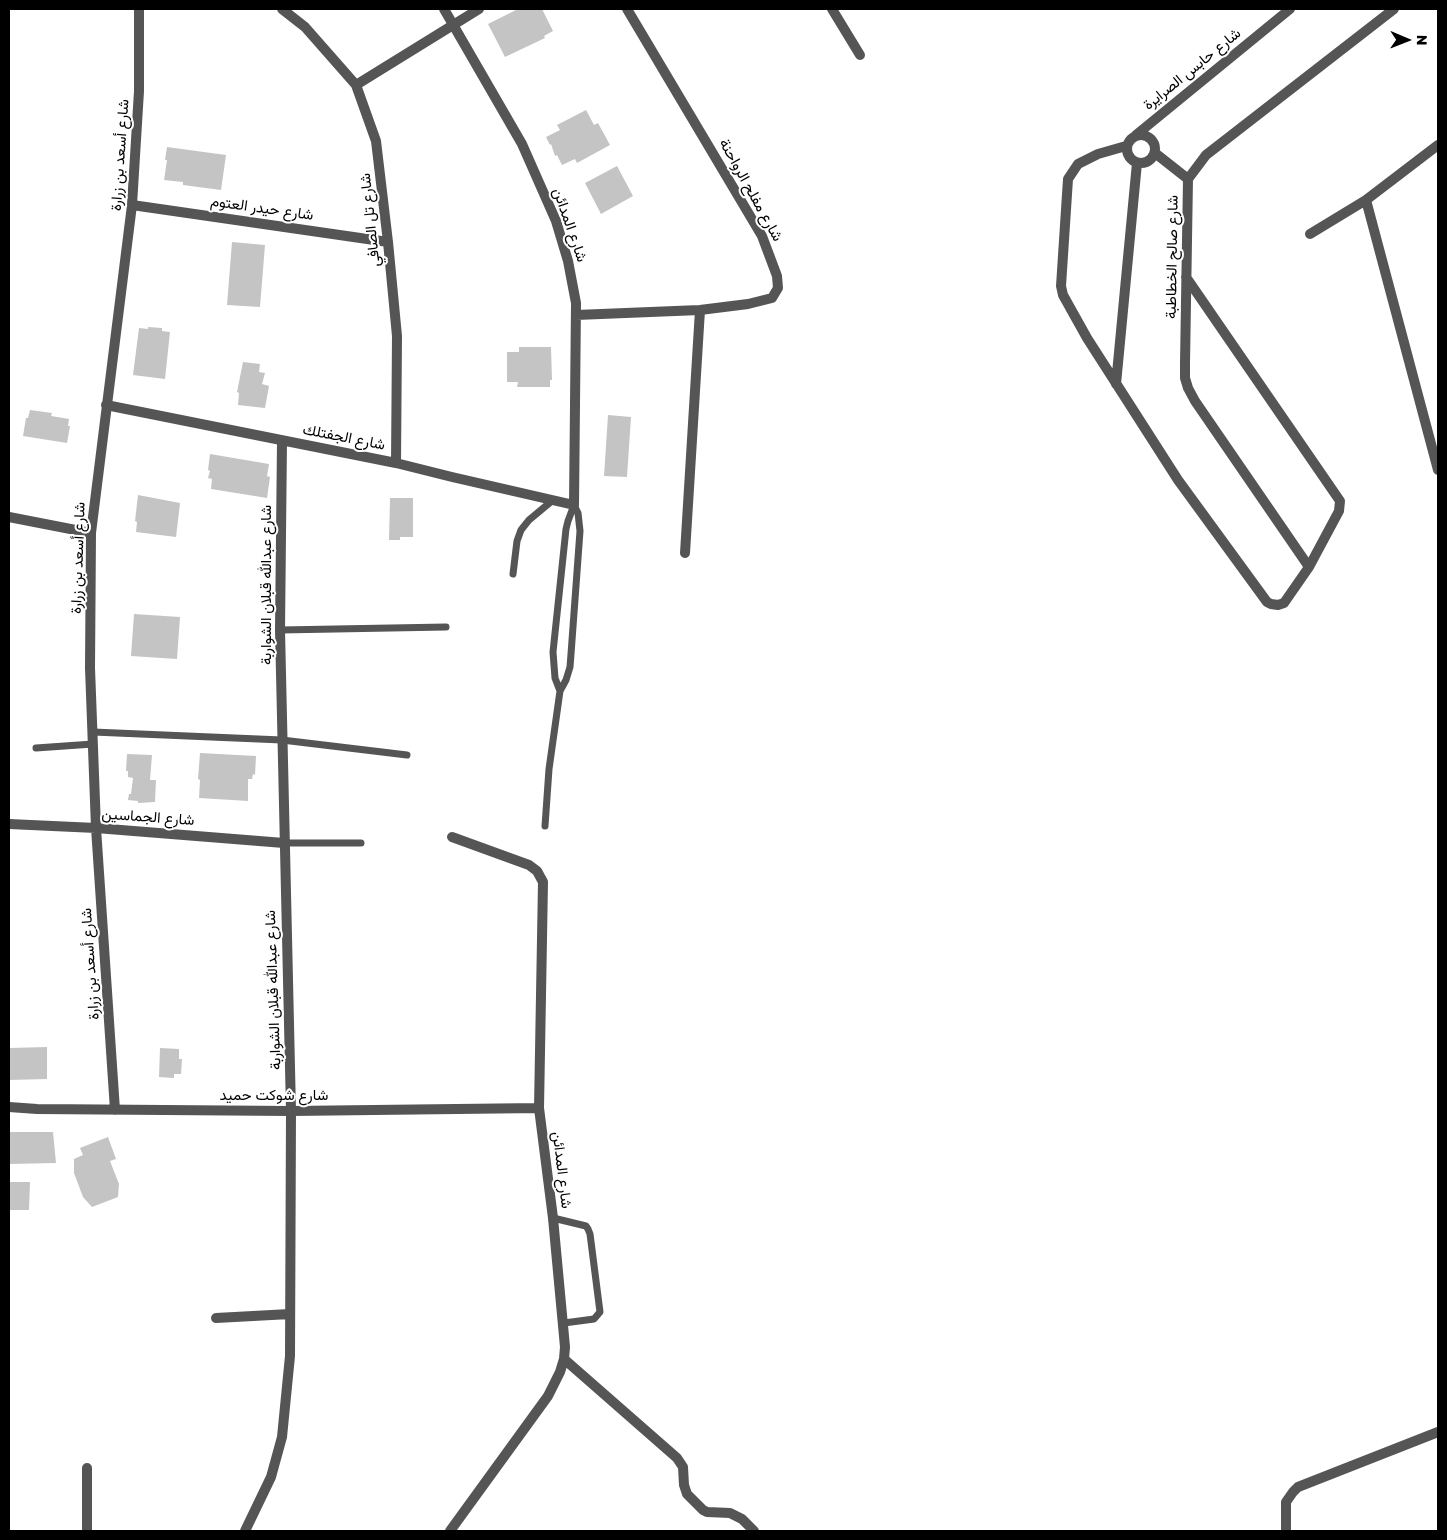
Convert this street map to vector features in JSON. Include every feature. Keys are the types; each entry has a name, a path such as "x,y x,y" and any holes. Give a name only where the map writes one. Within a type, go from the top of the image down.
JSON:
{"street":[{"name":"شارع أسعد بن زرارة","path":"115,1110 96,828 90,668 91,533 132,205 139,91 139,9"},
{"name":"شارع تل الصافي","path":"282,9 305,27 356,85 376,141 397,336 396,463"},
{"name":"شارع المدائن","path":"444,9 508,118 530,161 563,241 574,287 576,315 574,505"},
{"path":"356,85 479,9"},
{"name":"شارع مفلح الرواحنة","path":"576,315 700,310 748,304 772,298 778,288 778,276 762,236 627,9"},
{"path":"832,9 860,55"},
{"name":"شارع حابس الصرايرة","path":"1136,135 1290,9"},
{"name":"شارع صالح الخطاطبة","path":"1309,567 1188,388 1185,378 1185,363 1188,179 1206,155 1394,9"},
{"path":"1143,134 1151,137 1155,144 1155,153 1151,160 1137,163 1128,156 1126,146 1130,139 1136,135 1143,134"},
{"path":"1310,234 1366,200 1438,145"},
{"path":"1126,146 1098,154 1078,164 1068,179 1061,286 1066,303 1178,480 1267,602 1276,606 1284,603 1309,567 1339,511 1338,498 1186,277"},
{"path":"1155,153 1188,179"},
{"path":"1116,384 1137,163"},
{"path":"1366,200 1438,470"},
{"name":"شارع حيدر العتوم","path":"132,205 388,242"},
{"path":"685,553 700,310"},
{"name":"شارع الجفتلك","path":"106,405 396,463 574,505"},
{"name":"شارع عبدالله قبلان الشواربة","path":"245,1531 271,1477 282,1437 290,1356 291,1111 280,630 282,441"},
{"path":"9,517 91,533"},
{"name":"شارع الجماسين","path":"9,824 96,828 284,843"},
{"name":"شارع المدائن","path":"450,1531 548,1396 555,1384 564,1359 564,1323 539,1108 543,882 537,872 529,865 452,837"},
{"name":"شارع شوكت حميد","path":"9,1107 37,1109 291,1111 539,1108"},
{"path":"216,1318 290,1314"},
{"path":"564,1359 677,1458 683,1467 684,1485 687,1494 703,1510 707,1512 730,1513 742,1519 754,1531"},
{"path":"1286,1531 1286,1502 1298,1487 1438,1432"},
{"path":"87,1468 88,1531"}],"lane":[{"path":"513,574 517,540 522,530 529,520 553,500"},
{"path":"560,691 554,672 553,652 566,529 574,505"},
{"path":"545,826 549,769 560,691 570,667 580,531 578,513 574,505"},
{"path":"280,630 446,627"},
{"path":"93,732 282,740 406,755"},
{"path":"36,748 94,744"},
{"path":"284,843 362,842"},
{"path":"553,1218 586,1226 588,1229 600,1312 594,1319 564,1323"}],"building":[{"path":"518,9 542,9 553,31 544,36 545,38 505,57 488,24"},
{"path":"586,110 594,125 598,123 610,145 577,163 575,159 562,165 557,155 555,156 551,144 546,137 560,130 557,125"},
{"path":"167,147 226,155 221,190 183,185 183,182 164,180"},
{"path":"617,166 633,196 601,214 585,183"},
{"path":"232,242 265,245 260,307 227,305"},
{"path":"148,327 162,328 162,331 170,332 165,379 133,375 139,328 148,329"},
{"path":"519,347 551,347 552,380 550,380 550,387 517,387 518,382 507,382 507,352 519,352"},
{"path":"243,362 260,364 259,372 265,373 262,384 269,386 265,408 238,405 239,393 237,392"},
{"path":"30,410 52,413 51,416 69,419 68,426 70,426 67,443 23,436 26,418 28,418"},
{"path":"608,415 631,417 627,477 604,476"},
{"path":"210,454 269,464 267,476 270,477 267,498 211,489 212,479 208,478"},
{"path":"138,495 180,503 176,537 136,532 137,522 135,521"},
{"path":"390,498 413,498 413,537 400,537 400,540 389,540"},
{"path":"134,614 180,617 177,659 131,656"},
{"path":"200,753 256,756 255,775 253,774 252,779 248,779 248,801 199,798"},
{"path":"127,754 152,755 150,780 156,780 155,802 138,803 138,801 128,800 129,794 131,794 133,778 128,777 128,771 126,771"},
{"path":"47,1047 47,1079 9,1080 9,1048"},
{"path":"160,1048 179,1049 179,1059 182,1059 181,1074 174,1074 174,1078 159,1077"},
{"path":"9,1132 53,1132 56,1163 9,1164"},
{"path":"108,1137 116,1159 110,1161 119,1184 118,1197 92,1207 83,1197 74,1173 74,1159 83,1155 80,1148"},
{"path":"9,1182 30,1182 29,1210 9,1210"}]}
